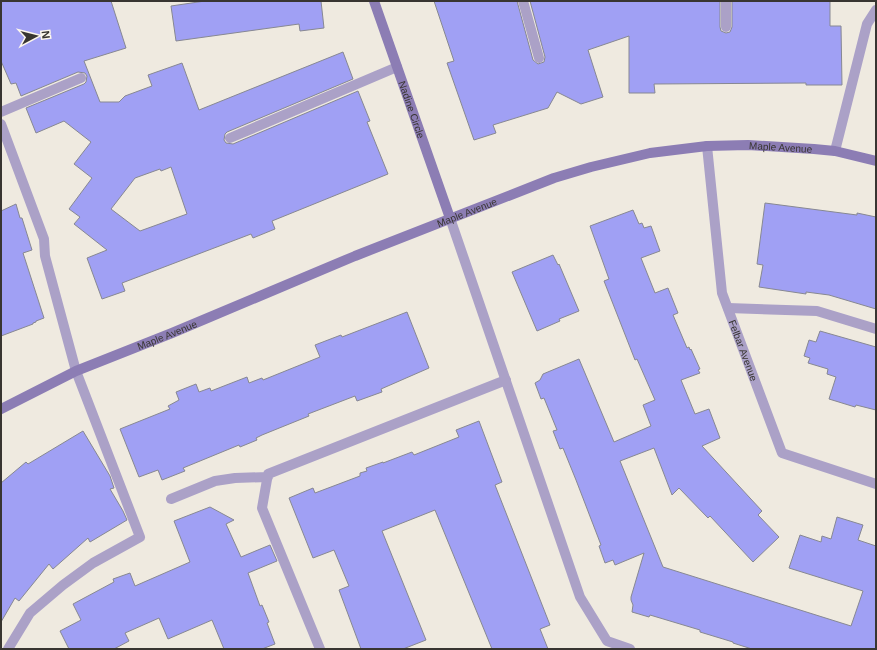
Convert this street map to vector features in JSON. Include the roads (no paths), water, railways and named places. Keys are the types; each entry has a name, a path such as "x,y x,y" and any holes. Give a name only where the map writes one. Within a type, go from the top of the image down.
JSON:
{"street":[{"name":"Nadine Circle","path":"374,1 450,218"},
{"path":"523,1 539,58"},
{"path":"726,1 726,27"},
{"path":"835,151 867,24 876,10"},
{"path":"230,138 397,67"},
{"path":"1,112 81,78"},
{"path":"1,124 44,239 45,256 76,371 140,537 93,563 63,585 30,613 8,649"},
{"name":"Maple Avenue","path":"1,409 76,371 179,330 355,256 554,178 591,167 650,153 707,146 748,145 835,151 876,161"},
{"name":"Felbar Avenue","path":"707,146 722,293 782,453 876,484"},
{"path":"450,218 580,597 607,641 630,649"},
{"path":"728,308 817,311 876,329"},
{"path":"320,649 262,508 268,474 506,380"},
{"path":"171,499 215,481 236,478 268,477"}]}
